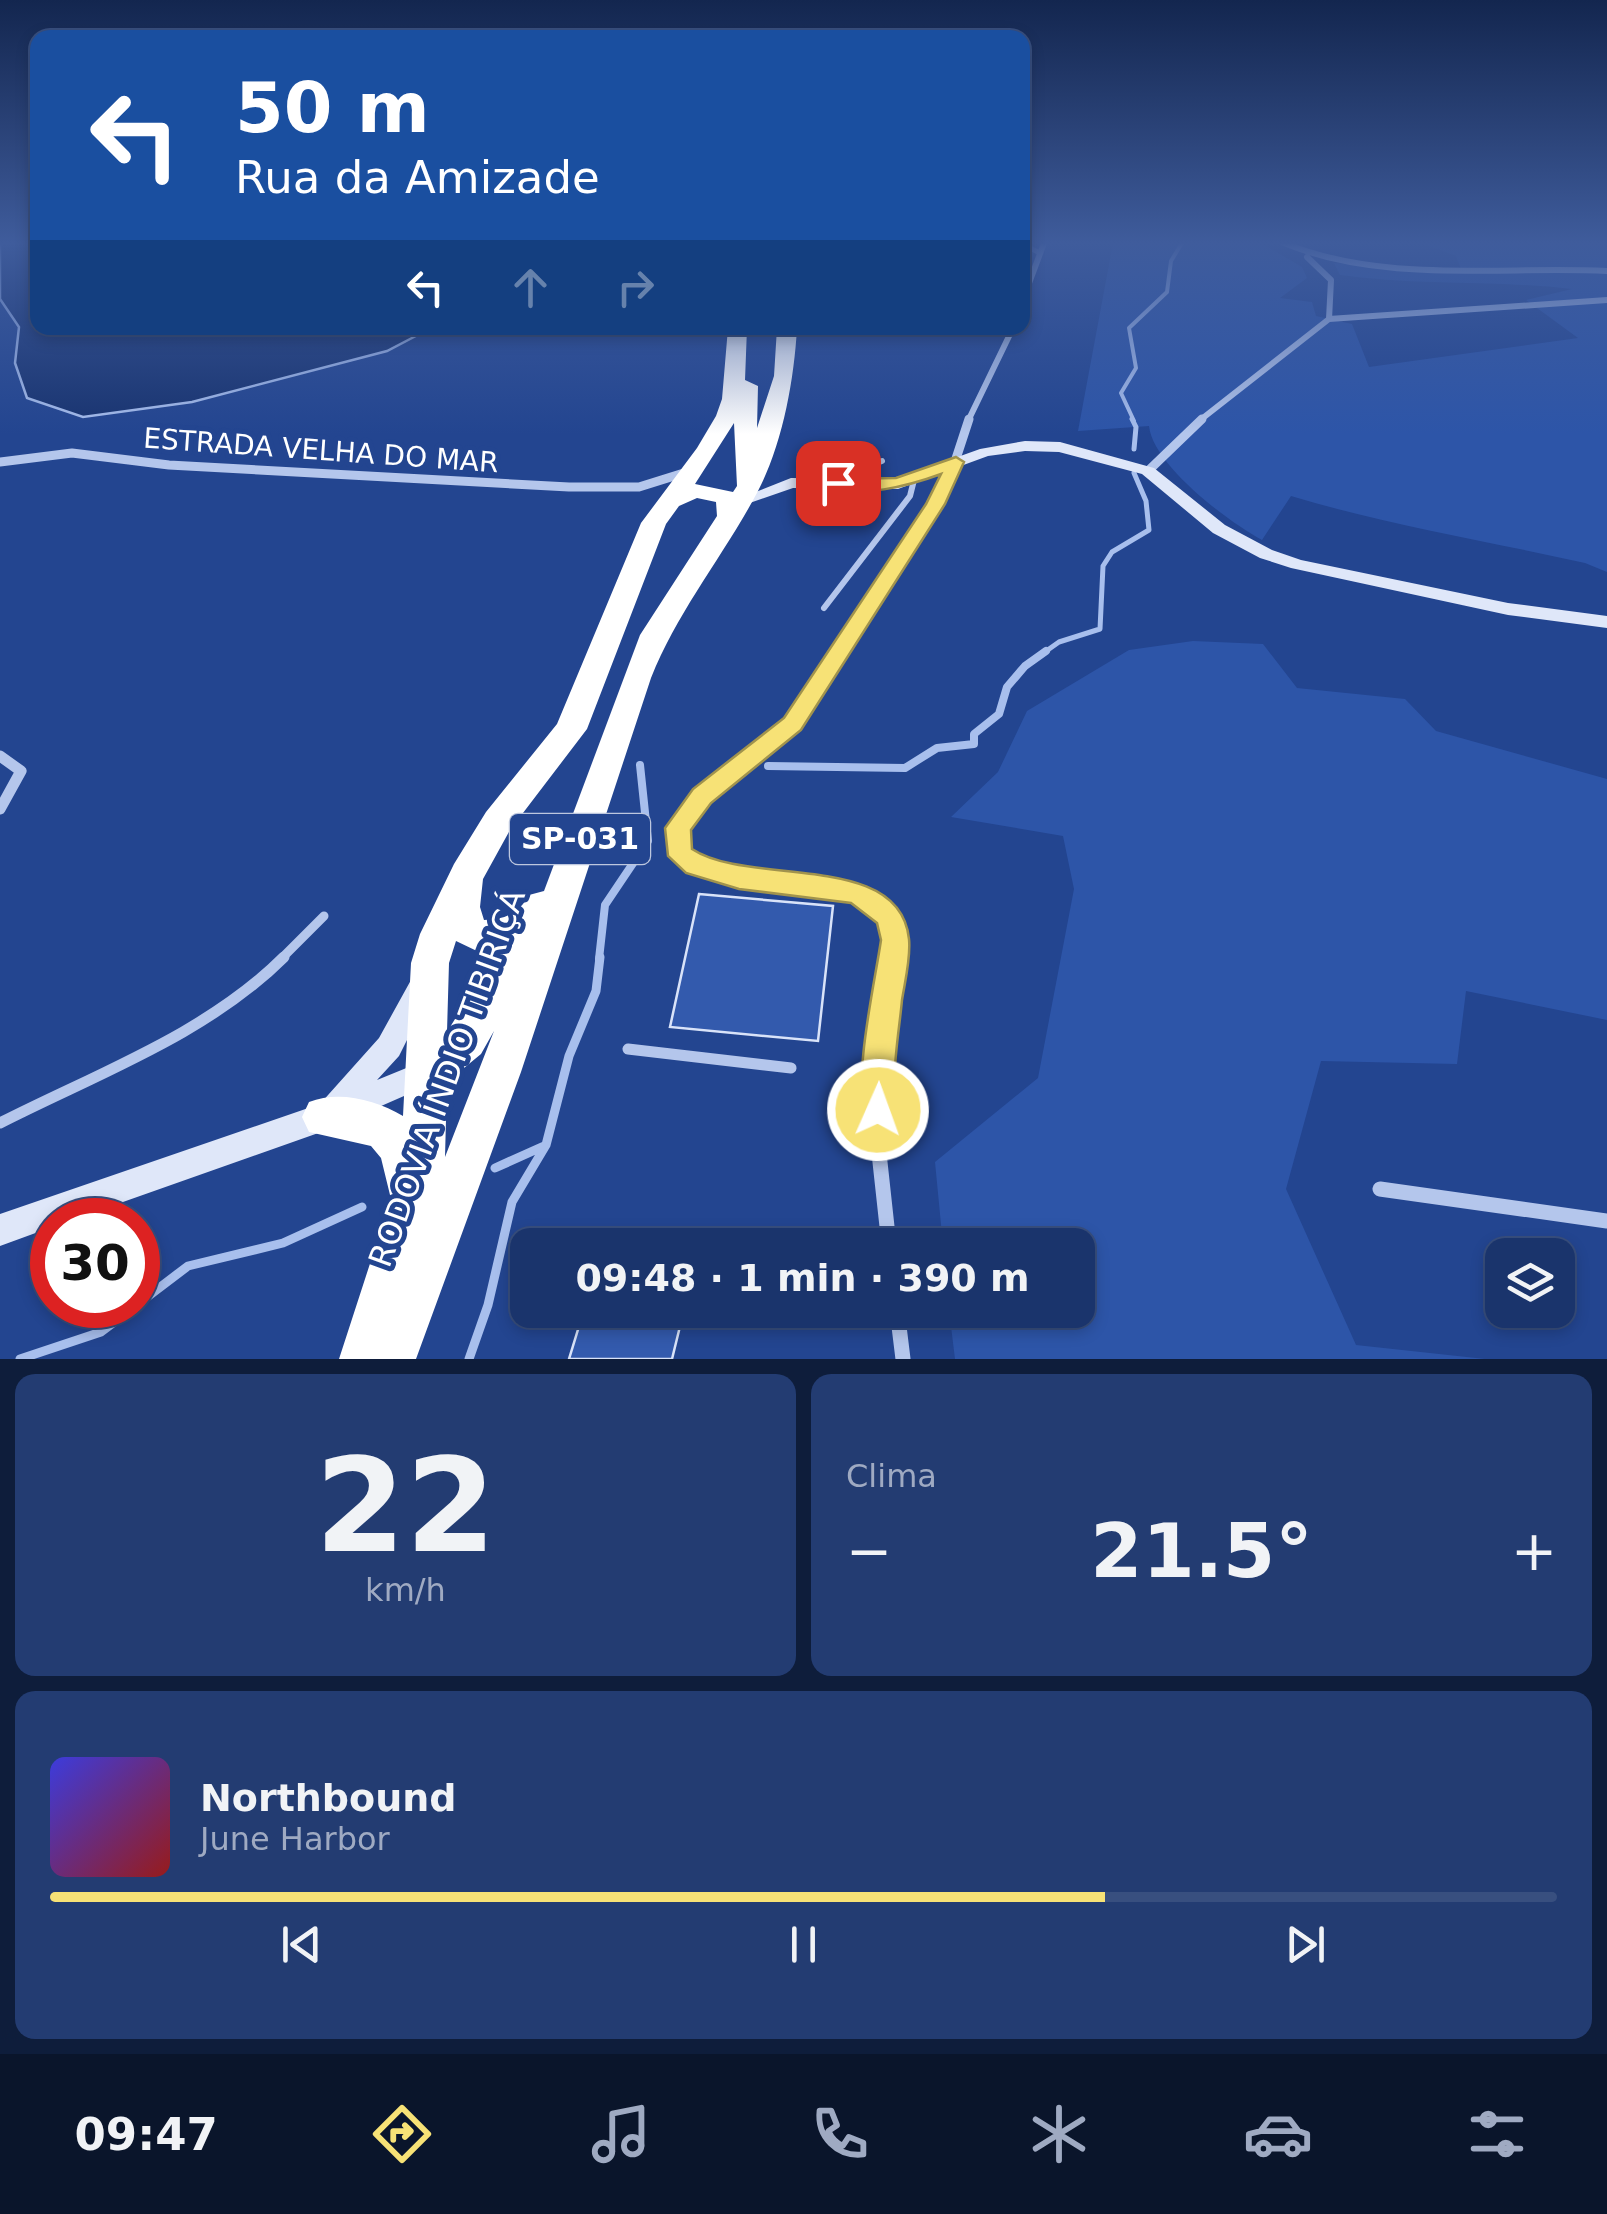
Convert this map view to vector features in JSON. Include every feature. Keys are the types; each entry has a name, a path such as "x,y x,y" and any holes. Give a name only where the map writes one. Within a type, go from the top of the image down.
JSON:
{"highway":[{"name":"RODOVIA ÍNDIO TIBIRIÇÁ","path":"364,1359 412,1208 424,1154 430,963 449,909 498,822 571,728 654,523 727,416 737,335"},
{"path":"667,503 690,491 714,491 728,498 745,491 744,421 750,335"},
{"name":"RODOVIA ÍNDIO TIBIRIÇÁ","path":"392,1359 500,1072 619,719 654,635 745,491 784,376 787,335"},
{"path":"426,1073 467,1040 582,835"},
{"path":"466,874 459,912 462,925 472,932 498,936 534,920"},
{"path":"324,1117 382,1125 396,1136 406,1152 412,1208"}],"street":[{"path":"1329,319 1330,306"},
{"path":"1148,471 1183,434 1329,319 1513,306"},
{"path":"888,1228 878,1110 879,1065 895,940 889,917 857,892 739,878 696,866 681,856 678,828 702,796 793,724 936,504 956,462 971,412 1010,335"},
{"path":"745,491 813,482 914,480 985,452 1040,446 1091,453 1148,471 1218,530 1282,560 1508,608 1607,622"},
{"name":"ESTRADA VELHA DO MAR","path":"0,462 72,454 189,466 535,486 640,486 673,479 692,469"},
{"path":"745,491 778,472 813,482"},
{"path":"640,486 659,494 667,503"},
{"path":"0,756 20,772 16,786 0,809"},
{"path":"324,1117 388,1047 430,963"},
{"path":"0,1230 324,1117 426,1073"},
{"path":"1380,1188 1607,1220"},
{"path":"899,1328 903,1359"}],"lane":[{"path":"862,484 871,464 882,461"},
{"path":"824,608 910,496 914,480"},
{"path":"0,1123 216,1014 256,985 324,916"},
{"path":"628,1049 791,1068"}],"shaded area":[{"path":"5,306 30,306 30,335 418,335 387,351 192,402 83,417 27,398 15,363 19,327"},
{"path":"1101,306 1313,306 1316,316 1352,324 1369,367 1578,338 1535,306 1607,306 1607,572 1585,563 1400,524 1291,496 1262,540 1230,520 1177,474 1163,458 1149,426 1078,431"},
{"path":"1193,641 1263,644 1297,688 1405,699 1436,731 1607,779 1607,1020 1466,991 1457,1064 1321,1061 1286,1189 1356,1345 1485,1359 955,1359 951,1328 1095,1328 1095,1228 941,1228 935,1162 1038,1078 1074,889 1063,836 951,817 998,772 1027,711 1129,650"}],"building":[{"path":"812,447 860,451 856,469 807,465"},
{"path":"699,894 833,906 818,1041 670,1027"},
{"path":"578,1328 680,1328 672,1359 569,1359"}],"waterway":[{"path":"1134,421 1121,393 1136,368 1129,328 1152,306"},
{"path":"1132,419 1136,427 1134,449"},
{"path":"1042,654 1059,642 1100,629 1103,566 1112,552 1149,530 1146,501 1134,473"},
{"path":"768,766 905,768 937,748 974,744 974,734 999,714 1007,687 1025,666 1046,651"},
{"path":"599,959 605,905 648,841 640,765"},
{"path":"469,1359 488,1305 512,1202 546,1145 569,1056 596,991 600,957"},
{"path":"495,1168 544,1146"},
{"path":"160,1287 188,1266 283,1243 362,1207"},
{"path":"20,1359 106,1328"}],"route":[{"path":"838,483 898,484 956,462 936,504 793,724 702,796 678,828 677,843 681,856 696,866 739,878 857,892 889,917 895,940 879,1065 878,1110"}]}
